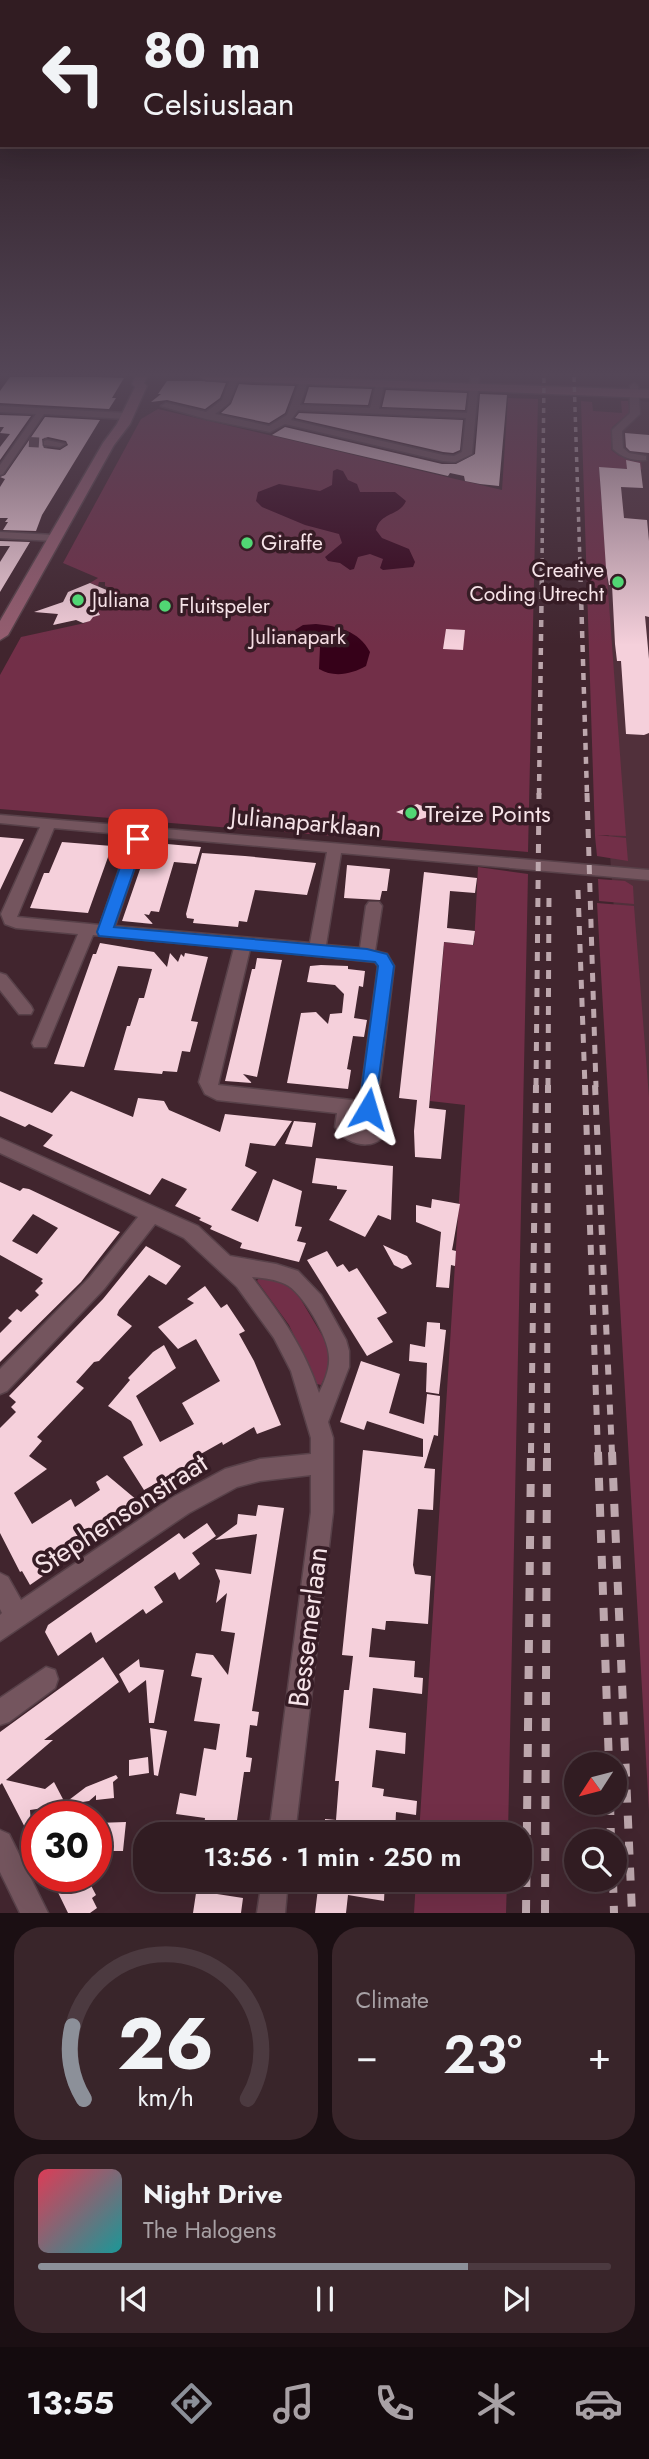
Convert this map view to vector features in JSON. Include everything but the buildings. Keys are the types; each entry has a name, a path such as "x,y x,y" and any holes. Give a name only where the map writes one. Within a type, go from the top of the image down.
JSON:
{"main road":[{"path":"0,635 96,466"}],"street":[{"path":"0,535 54,538"},
{"name":"Julianaparklaan","path":"0,819 649,875"},
{"path":"49,822 5,922 367,954 381,958 386,966 368,1109"},
{"path":"105,932 140,830"},
{"path":"317,950 335,848"},
{"path":"367,954 374,906"},
{"path":"40,1043 87,931"},
{"path":"243,945 208,1082 211,1089 217,1093 368,1109 380,1115 379,1133 371,1137 349,1135 344,1127 347,1107"},
{"path":"0,979 24,1010"},
{"name":"Bessemerlaan","path":"0,1145 151,1215 182,1226 227,1264 281,1331 301,1369 322,1438 322,1512 283,1822"},
{"path":"0,1384 97,1283 151,1215"},
{"name":"Bessemerlaan","path":"227,1264 292,1277 309,1295 333,1333 339,1345 340,1359 318,1420"},
{"name":"Stephensonstraat","path":"9,1623 181,1505 233,1477 260,1469 323,1463"},
{"path":"0,1585 9,1623"},
{"path":"0,1713 46,1679"},
{"path":"0,1843 34,1913"},
{"path":"271,1913 274,1892"}],"shaded area":[{"path":"589,466 649,466 649,1407 600,712"},
{"path":"333,471 343,471 348,480 357,484 360,492 395,492 406,501 382,520 376,530 382,538 409,549 415,562 413,567 383,570 380,568 383,559 370,554 358,557 354,569 350,570 340,563 328,561 325,557 342,543 339,534 305,525 262,507 256,501 258,492 279,484 320,491 332,485"},
{"path":"303,625 340,628 360,639 370,652 366,666 343,674 319,669 320,647 307,646 295,630"}],"green space":[{"name":"Julianapark","path":"115,466 401,466 502,490 504,466 537,466 528,852 284,832 284,828 257,826 256,830 0,809 0,675 21,637 85,623 90,617 100,615 93,604 111,588 105,586 105,582 99,582 98,586 90,583 98,578 63,563"},
{"path":"583,466 642,466 642,469 599,468 626,836 597,835 626,838 628,861 597,856"},
{"path":"478,867 528,874 508,1822 420,1822 465,1105 430,1101 444,946 418,943 418,940 474,945"},
{"path":"598,879 625,881 633,886 634,904 599,901"},
{"path":"597,903 634,906 649,1097 649,1811"},
{"path":"259,1278 288,1283 294,1288 332,1352 334,1358 321,1385 317,1384 289,1325 257,1281"},
{"path":"415,1892 507,1892 506,1913 414,1913"}],"railway":[{"path":"542,563 543,466"},
{"path":"577,466 580,563"},
{"path":"539,795 542,561"},
{"path":"580,561 587,795"},
{"path":"536,1087 539,793"},
{"path":"587,793 596,1087"},
{"path":"578,890 585,1087"},
{"path":"548,1087 549,891"},
{"path":"531,1453 536,1085"},
{"path":"547,1453 548,1085"},
{"path":"585,1085 598,1453"},
{"path":"595,1085 612,1453"},
{"path":"526,1913 531,1452"},
{"path":"545,1913 547,1452"},
{"path":"598,1452 609,1752"},
{"path":"612,1452 632,1913"},
{"path":"610,1815 611,1829"},
{"path":"613,1892 614,1913"}],"place":[{"name":"Giraffe","path":"247,543"},
{"name":"Creative Coding Utrecht","path":"618,582"},
{"name":"Juliana","path":"78,600"},
{"name":"Fluitspeler","path":"165,606"},
{"name":"Treize Points","path":"411,813"}],"route":[{"path":"138,839 105,932 367,954 381,958 386,966 368,1109"}]}
